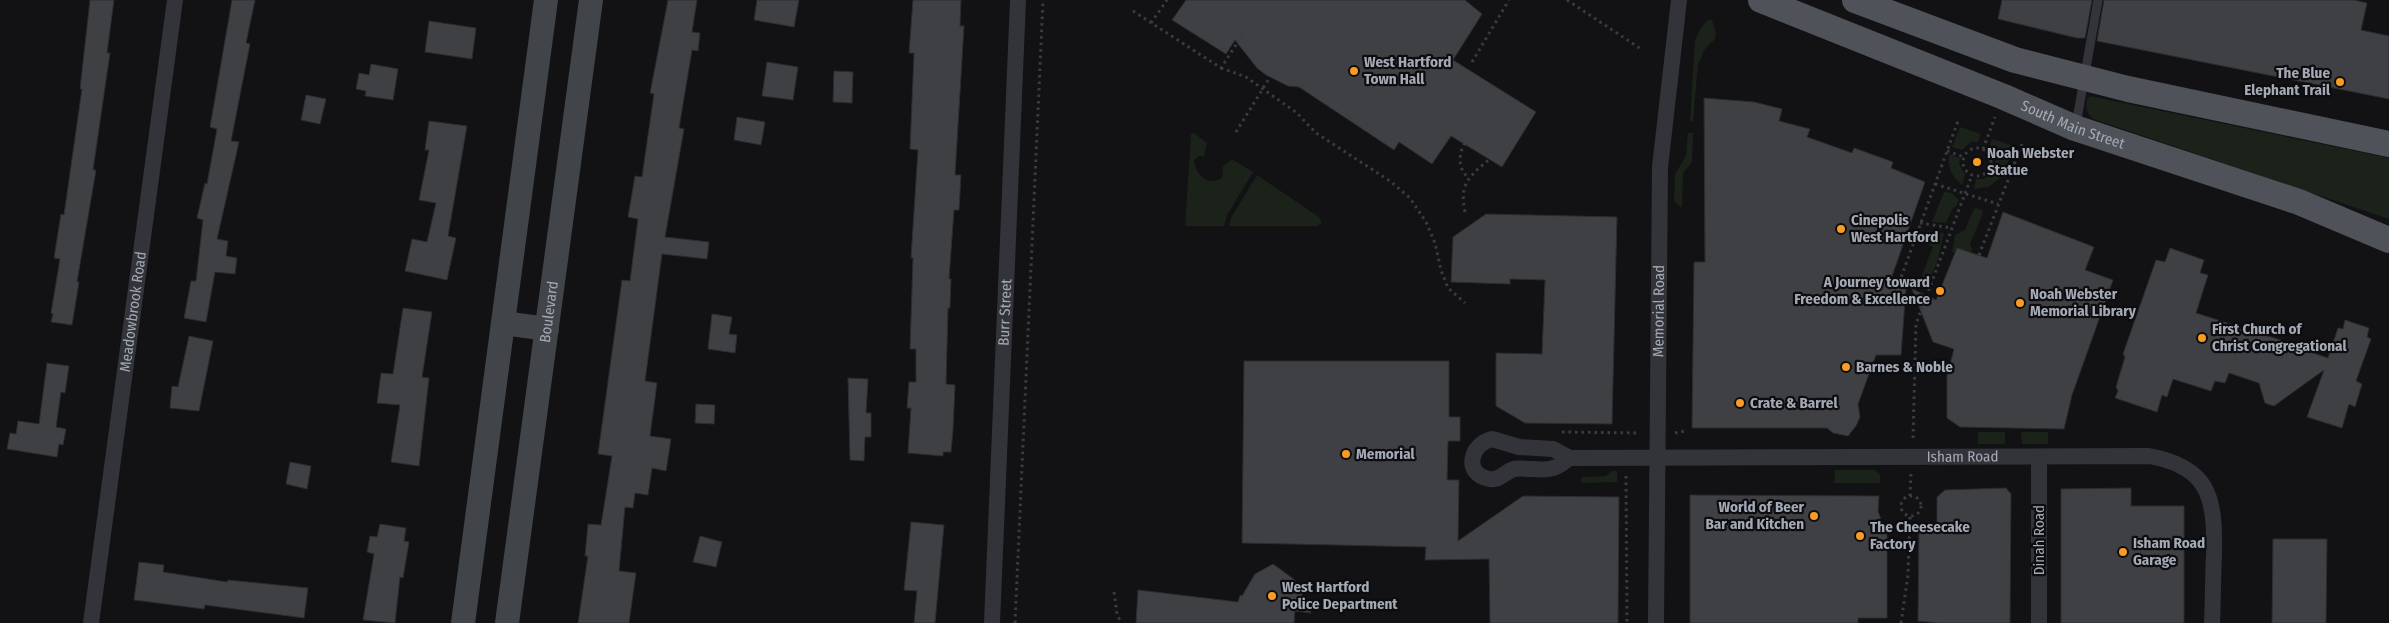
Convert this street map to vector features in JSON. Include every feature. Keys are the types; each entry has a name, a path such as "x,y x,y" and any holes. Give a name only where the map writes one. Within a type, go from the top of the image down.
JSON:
{"main road":[{"path":"463,623 546,0"},
{"name":"Boulevard","path":"507,623 591,0"},
{"name":"South Main Street","path":"1761,0 2004,97 2075,128 2299,202 2389,240"},
{"path":"1855,0 2014,60 2083,78 2389,144"},
{"path":"503,323 547,329"}],"street":[{"name":"Meadowbrook Road","path":"91,623 175,0"},
{"name":"Burr Street","path":"992,623 1018,0"},
{"name":"Memorial Road","path":"1656,623 1660,167 1679,0"},
{"name":"Isham Road","path":"1570,458 1553,468 1515,469 1496,479 1489,479 1477,473 1472,460 1474,452 1480,444 1492,438 1518,447 1553,448 1570,458 1656,459 1911,456 2149,456 2165,458 2191,470 2207,488 2213,512 2212,623"},
{"name":"Dinah Road","path":"2039,457 2039,623"}],"lane":[{"path":"2075,128 2098,0"}],"path":[{"path":"1015,623 1043,0"},
{"path":"1152,23 1167,0"},
{"path":"1472,62 1509,0"},
{"path":"1567,0 1641,49"},
{"path":"1133,11 1221,68 1246,77 1297,113 1316,133 1390,181 1410,198 1426,222 1435,243 1441,270 1448,288 1464,303"},
{"path":"1221,68 1245,31"},
{"path":"1236,132 1270,77"},
{"path":"1983,149 1999,108"},
{"path":"1899,283 1958,121"},
{"path":"1465,143 1460,160 1464,173 1468,177"},
{"path":"1979,255 2022,144"},
{"path":"1973,148 1983,149 1990,158 1990,167 1985,174 1972,175 1965,170 1964,157 1973,148"},
{"path":"1947,151 1964,157"},
{"path":"1466,212 1464,192 1468,177 1490,159"},
{"path":"1990,167 2010,174"},
{"path":"1910,496 1916,324 1972,175"},
{"path":"1935,184 1998,204"},
{"path":"1920,223 1952,228"},
{"path":"1674,433 1686,431"},
{"path":"1626,473 1626,623"},
{"path":"1910,496 1918,498 1921,504 1918,513 1910,516 1903,512 1901,506 1903,499 1910,496"},
{"path":"1901,623 1908,575 1910,516"},
{"path":"1114,592 1117,614 1121,623"}],"shaded area":[{"path":"1708,20 1712,20 1716,33 1715,39 1705,49 1698,64 1693,121 1690,122 1695,40 1701,28"},
{"path":"2090,96 2389,158 2389,219 2096,120 2089,114 2086,106 2087,99"},
{"path":"1960,127 1981,134 1978,142 1971,142 1962,150 1952,147"},
{"path":"1194,133 1207,143 1204,156 1198,156 1194,161 1197,171 1204,178 1212,181 1222,178 1223,166 1232,159 1253,172 1227,215 1224,226 1185,226 1191,134"},
{"path":"1688,133 1693,133 1692,162 1683,173 1682,208 1674,201 1675,174 1686,156"},
{"path":"1992,139 2014,146 2006,167 1995,164 1996,156 1990,146"},
{"path":"1949,154 1960,158 1959,164 1965,175 1962,185 1951,171"},
{"path":"1993,172 2003,175 1989,187 1974,189 1976,179 1984,179"},
{"path":"1257,175 1319,217 1322,223 1317,226 1229,226 1231,218"},
{"path":"1944,192 1952,193 1959,200 1952,209 1946,223 1932,222"},
{"path":"1974,209 1982,210 1983,213 1970,244 1971,253 1957,248 1955,253 1952,252 1955,235 1965,230"},
{"path":"1928,231 1944,233 1937,262 1928,283 1920,280 1933,247 1924,243"},
{"path":"1978,432 2005,432 2005,444 1978,444"},
{"path":"2021,432 2048,432 2048,444 2022,444"},
{"path":"1835,470 1875,470 1880,475 1880,483 1834,483"},
{"path":"1611,471 1617,471 1617,482 1582,483 1582,477 1606,476"}],"building":[{"path":"90,0 114,0 107,53 110,53 93,170 96,170 77,282 79,282 72,325 51,322 60,259 54,258 61,214 64,215 82,89 80,89"},
{"path":"232,0 255,0 246,43 250,44 231,141 239,142 217,239 228,241 226,256 237,258 235,274 215,272 206,322 184,318 191,281 196,281 203,220 197,218 205,183 207,184 217,129 210,127"},
{"path":"668,0 697,0 692,32 700,33 698,51 692,50 679,128 684,129 665,237 709,242 707,259 662,254 645,381 657,383 650,436 671,439 666,471 652,468 648,495 635,493 633,508 625,507 619,571 636,573 629,623 578,623 588,556 585,556 588,524 601,525 612,456 598,454 622,280 630,281 638,219 628,217 635,176 642,177 654,94 650,93"},
{"path":"757,0 799,0 794,27 754,20"},
{"path":"913,0 961,0 960,26 964,26 955,175 961,175 959,210 954,210 949,279 951,279 950,308 948,308 946,384 955,385 953,430 951,452 943,452 943,456 908,453 911,408 907,408 909,382 916,382 916,349 910,349 913,258 911,258 918,150 910,149 914,53 909,53"},
{"name":"West Hartford Town Hall","path":"1186,0 1465,0 1482,14 1453,60 1536,112 1502,167 1451,136 1432,164 1399,142 1394,150 1299,87 1288,86 1266,75 1257,68 1235,40 1226,54 1172,20"},
{"path":"2002,0 2092,0 2085,38 2077,38 1998,19"},
{"path":"2104,0 2354,0 2367,3 2361,30 2389,36 2389,99 2097,41"},
{"path":"429,21 476,28 472,59 425,52"},
{"path":"767,62 798,67 793,100 762,96"},
{"path":"371,64 398,69 393,100 365,96 366,91 356,89 359,73 369,75"},
{"path":"834,71 853,72 852,103 833,102"},
{"path":"306,95 326,99 320,124 301,120"},
{"path":"1704,98 1754,102 1782,109 1779,121 1810,129 1807,137 1852,153 1854,148 1893,162 1891,168 1925,182 1891,279 1906,286 1901,355 1876,355 1858,404 1860,417 1848,436 1833,433 1827,428 1692,428 1694,262 1705,262"},
{"path":"737,117 765,122 761,145 734,140"},
{"path":"429,121 467,126 448,236 456,238 447,280 405,271 412,239 427,242 436,203 419,200 429,150 425,150"},
{"name":"Noah Webster Memorial Library","path":"2003,212 2094,247 2085,270 2113,280 2072,395 2064,429 1960,427 1947,418 1947,376 1954,349 1933,342 1912,289 1936,300 1957,248 1987,258"},
{"path":"1486,214 1617,217 1612,424 1525,423 1496,406 1496,353 1542,354 1545,280 1510,279 1510,284 1451,282 1453,237"},
{"name":"First Church of Christ Congregational","path":"2170,248 2204,260 2200,273 2208,275 2196,313 2296,345 2295,347 2328,358 2338,328 2343,329 2345,320 2369,328 2367,337 2371,339 2356,381 2362,384 2355,407 2349,404 2342,428 2307,417 2324,370 2274,406 2265,403 2259,383 2229,373 2225,383 2215,381 2211,391 2173,379 2167,397 2162,395 2157,412 2115,398 2118,391 2116,387 2125,357 2123,354 2156,260 2165,262"},
{"path":"403,308 432,312 422,377 429,378 419,466 391,462 400,405 377,403 381,373 393,374"},
{"path":"712,314 732,317 729,334 737,335 735,353 708,349"},
{"path":"189,336 213,341 199,411 170,408 172,386 178,387"},
{"name":"Memorial","path":"1244,361 1449,361 1449,417 1460,417 1460,441 1448,441 1447,480 1459,480 1458,541 1523,496 1619,497 1618,623 1490,623 1489,559 1425,560 1426,547 1242,543"},
{"path":"47,363 69,366 65,393 61,392 56,427 66,429 63,445 59,444 57,457 7,449 10,433 16,434 18,421 39,424"},
{"path":"848,378 868,379 866,413 871,413 871,437 865,437 864,461 850,460"},
{"path":"696,404 715,405 714,424 695,423"},
{"path":"290,462 311,466 307,489 286,484"},
{"path":"2006,488 2011,494 2010,623 1939,623 1918,621 1919,524 1937,525 1937,497 1945,490"},
{"name":"Isham Road Garage","path":"2131,488 2131,506 2184,506 2184,623 2061,623 2061,489"},
{"path":"1690,495 1879,496 1878,511 1887,536 1887,618 1858,618 1858,623 1690,623"},
{"path":"911,522 944,525 935,623 914,623 917,591 904,590"},
{"path":"380,524 406,528 404,541 409,542 403,578 400,577 395,623 363,620 374,554 367,552 370,536 377,537"},
{"path":"700,536 722,542 716,567 693,562"},
{"path":"2273,539 2327,539 2326,623 2272,623"},
{"path":"139,562 164,565 163,572 227,582 228,580 308,588 304,618 205,605 204,609 134,600"},
{"name":"West Hartford Police Department","path":"1273,564 1295,580 1311,613 1295,611 1294,623 1136,623 1138,590 1238,602 1240,595 1242,596 1255,574"}],"place":[{"name":"West Hartford Town Hall","path":"1354,71"},
{"name":"The Blue Elephant Trail","path":"2340,82"},
{"name":"Noah Webster Statue","path":"1977,162"},
{"name":"Cinepolis West Hartford","path":"1841,229"},
{"name":"A Journey toward Freedom & Excellence","path":"1940,291"},
{"name":"Noah Webster Memorial Library","path":"2020,303"},
{"name":"First Church of Christ Congregational","path":"2202,338"},
{"name":"Barnes & Noble","path":"1846,367"},
{"name":"Crate & Barrel","path":"1740,403"},
{"name":"Memorial","path":"1346,454"},
{"name":"World of Beer Bar and Kitchen","path":"1814,516"},
{"name":"The Cheesecake Factory","path":"1860,536"},
{"name":"Isham Road Garage","path":"2123,552"},
{"name":"West Hartford Police Department","path":"1272,596"}]}
